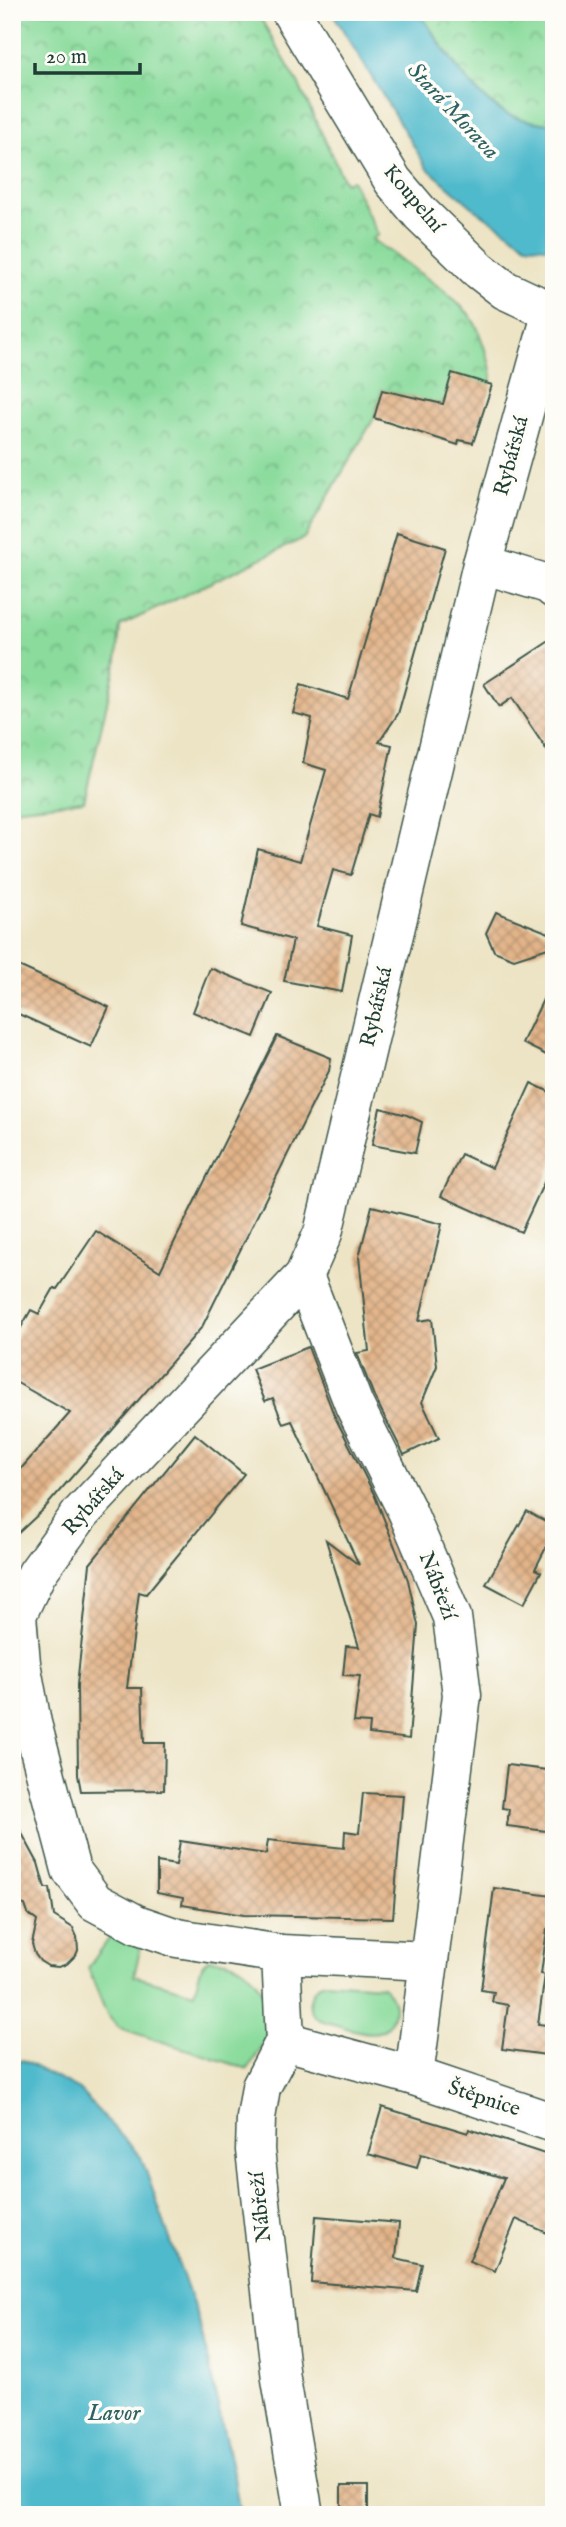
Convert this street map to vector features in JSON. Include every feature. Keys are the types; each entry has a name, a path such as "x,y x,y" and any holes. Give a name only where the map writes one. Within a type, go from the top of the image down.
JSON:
{"street":[{"name":"Koupelní","path":"291,12 393,181 421,214 478,270 505,290 553,308"},
{"name":"Rybářská","path":"15,1616 37,1573 82,1513 304,1276 323,1233 482,564 553,308"},
{"path":"482,564 548,584 554,589"},
{"name":"Nábřeží","path":"304,1276 354,1405 407,1511 452,1616 462,1695 414,2076"},
{"path":"15,1616 32,1723 71,1870 95,1902 136,1924 177,1937 281,1954 429,1961"},
{"path":"281,1954 285,2041 414,2076"},
{"name":"Nábřeží","path":"285,2041 261,2087 255,2150 281,2379 304,2515"},
{"name":"Štěpnice","path":"414,2076 554,2123"}],"green space":[{"path":"12,12 257,12 298,83 345,183 352,180 378,235 372,239 446,292 468,313 477,327 492,376 481,414 382,390 374,418 304,538 120,626 117,660 84,801 12,809"},
{"path":"419,12 554,12 554,125 512,116 484,98 460,70"},
{"path":"115,1933 141,1945 134,1976 194,1993 202,1966 208,1959 230,1962 254,1979 266,2005 268,2024 261,2048 248,2069 119,2028 107,2015 88,1968"},
{"path":"324,1982 382,1986 393,2002 394,2011 390,2024 378,2032 370,2033 319,2019 310,2009 310,1998 315,1989"}],"water":[{"name":"Stará Morava","path":"332,12 419,12 459,71 497,109 511,116 554,125 554,248 527,245 476,210 427,168"},
{"name":"Lavor","path":"22,2060 79,2090 141,2157 199,2321 240,2515 12,2515 12,2064"}],"building":[{"path":"452,373 492,385 473,443 459,440 458,445 374,418 382,390 443,404"},
{"path":"397,533 445,548 398,714 379,742 392,745 377,817 369,814 351,875 333,870 317,926 352,935 342,992 284,981 293,940 241,926 258,849 300,861 326,770 303,763 312,718 293,713 301,684 348,699"},
{"path":"554,638 554,761 512,698 499,707 484,684"},
{"path":"496,912 554,935 554,946 514,959 494,951 486,933"},
{"path":"12,963 109,1007 91,1047 12,1011"},
{"path":"210,968 272,993 254,1037 193,1012"},
{"path":"554,977 554,1059 522,1043"},
{"path":"277,1036 331,1058 329,1071 202,1327 43,1510 12,1539 12,1479 70,1413 12,1380 12,1343 31,1310 39,1314 54,1288 57,1289 96,1231 160,1271"},
{"path":"531,1083 554,1094 554,1161 521,1232 441,1196 461,1154 492,1168"},
{"path":"380,1108 422,1122 415,1153 372,1145"},
{"path":"372,1206 442,1224 419,1321 432,1319 437,1366 422,1402 439,1438 404,1455 374,1396 357,1353 369,1351 359,1257"},
{"path":"308,1347 334,1415 374,1494 408,1580 418,1625 409,1739 369,1734 370,1723 354,1722 360,1676 343,1675 346,1646 359,1647 326,1540 359,1565 292,1421 283,1424 273,1398 265,1401 252,1369"},
{"path":"195,1434 244,1474 146,1594 139,1592 127,1688 142,1688 144,1743 165,1743 164,1790 81,1791 78,1775 77,1685 90,1564"},
{"path":"527,1511 554,1526 554,1532 535,1569 541,1572 524,1604 486,1584"},
{"path":"507,1765 554,1771 554,1832 507,1826 509,1809 502,1808"},
{"path":"363,1793 403,1795 393,1918 244,1915 182,1905 183,1898 157,1893 157,1862 176,1865 180,1841 266,1854 268,1840 344,1848 345,1831 359,1833"},
{"path":"12,1815 38,1863 45,1888 50,1888 54,1916 73,1928 77,1937 76,1955 67,1964 59,1967 48,1966 40,1961 32,1944 37,1921 28,1914 25,1905 12,1902"},
{"path":"494,1888 552,1896 550,1913 554,1924 547,1929 541,1974 545,1975 538,2024 554,2026 554,2056 502,2049 508,2005 492,2002 494,1992 481,1990"},
{"path":"382,2107 468,2133 469,2129 554,2157 554,2236 516,2219 495,2271 469,2261 504,2178 421,2154 417,2168 368,2154"},
{"path":"316,2216 399,2223 396,2258 422,2264 416,2291 311,2282"},
{"path":"341,2486 368,2486 368,2513 341,2514"}]}
